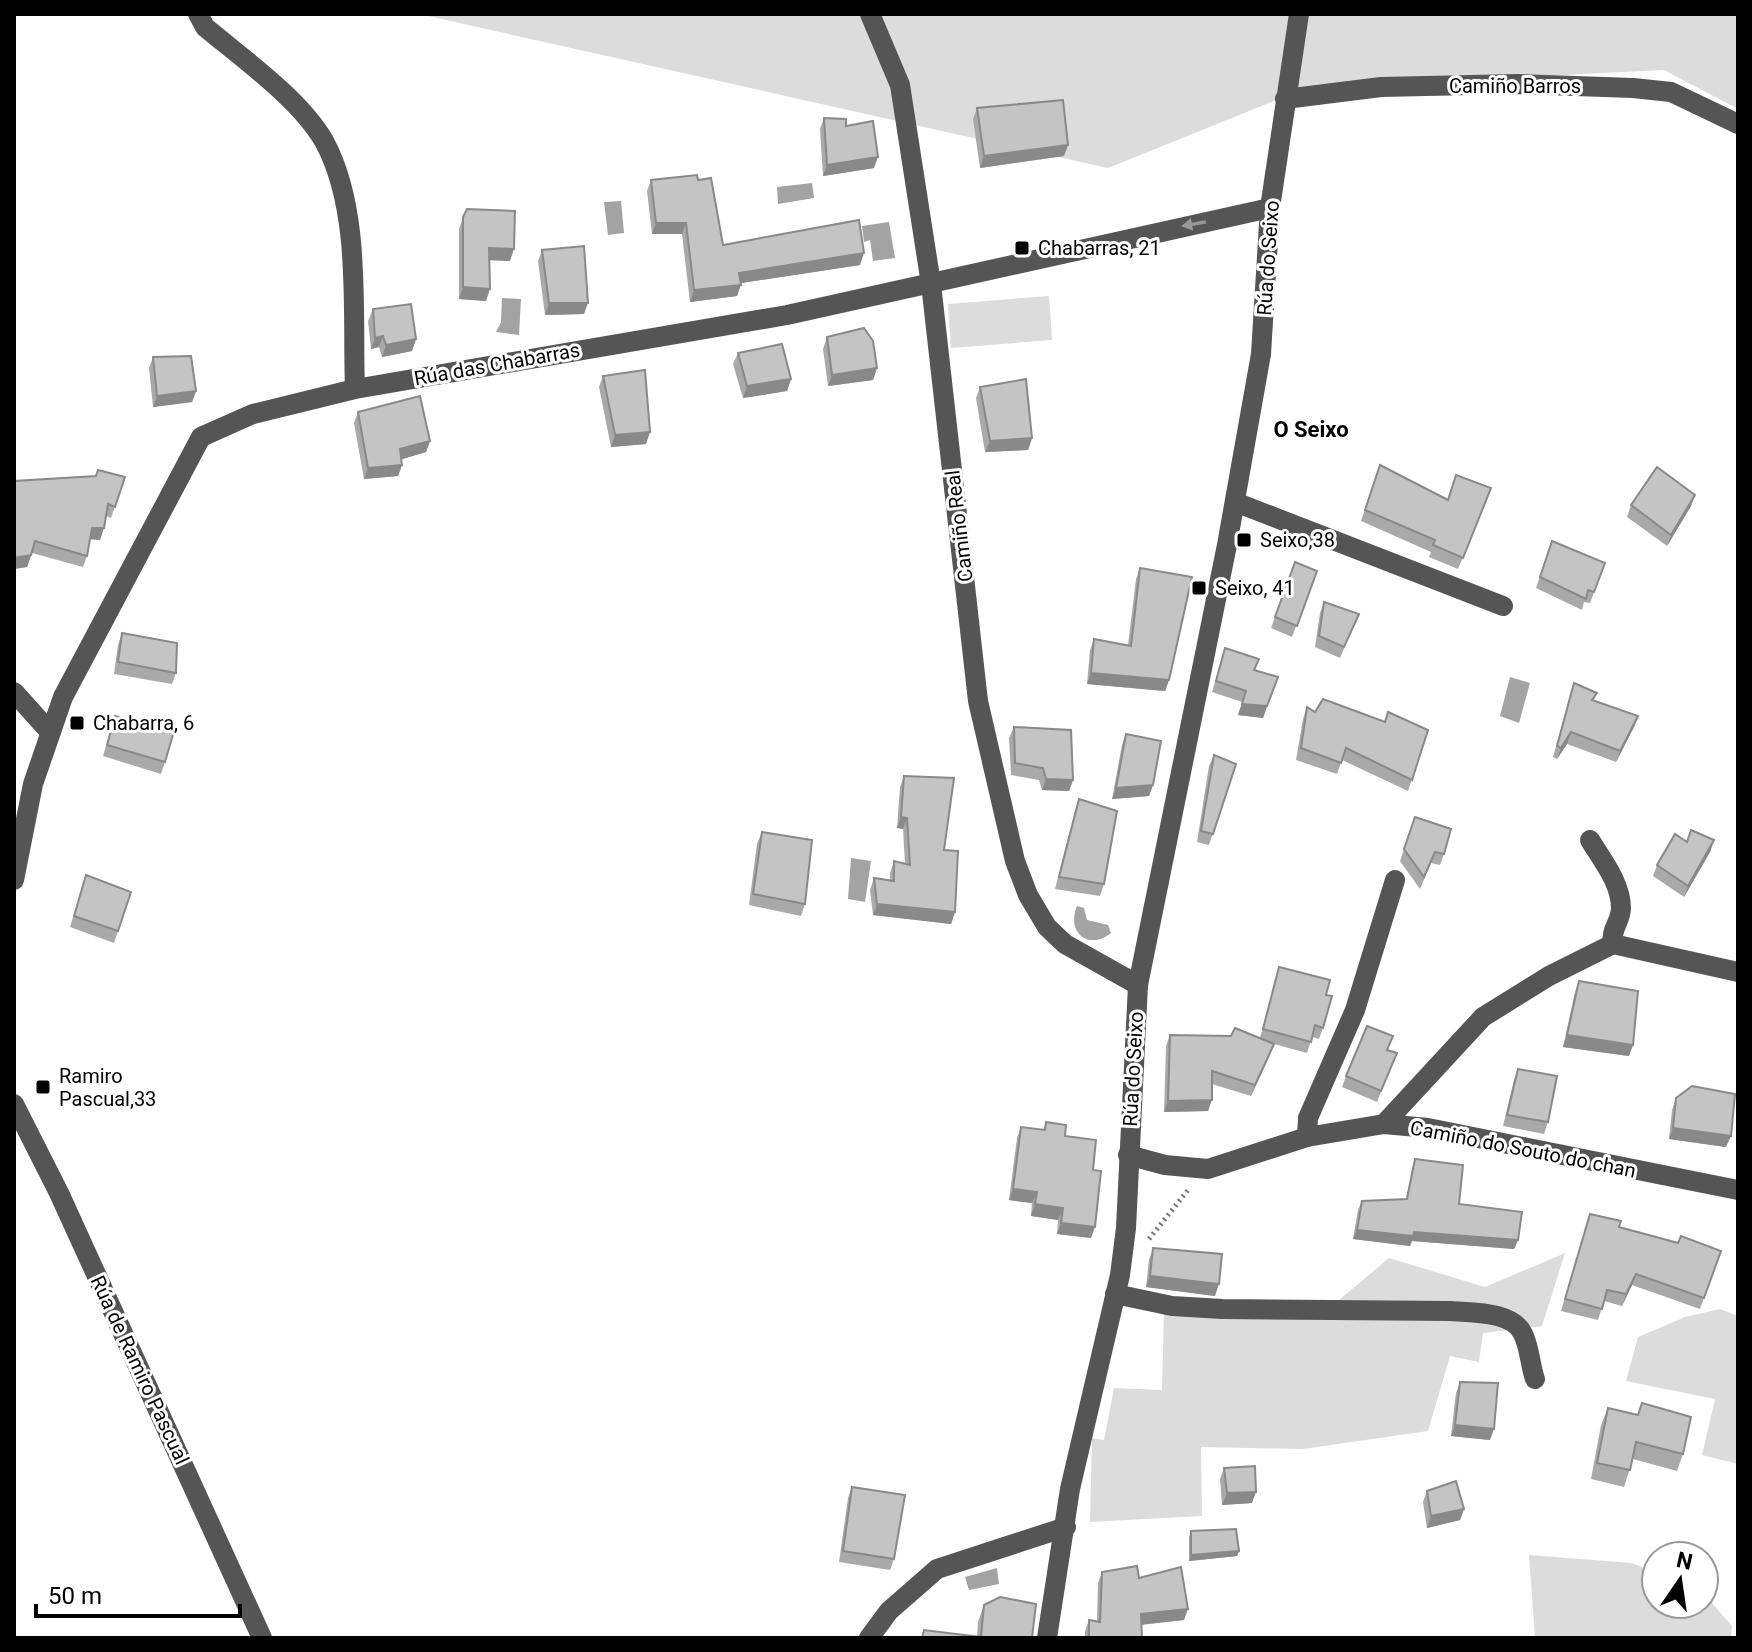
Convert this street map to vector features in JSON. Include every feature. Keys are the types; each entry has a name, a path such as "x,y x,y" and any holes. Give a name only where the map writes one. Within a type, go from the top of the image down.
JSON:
{"street":[{"path":"198,14 205,27 278,87 324,141 342,193 352,248 355,389"},
{"name":"Camiño Real","path":"870,14 900,85 931,284 978,701 1015,861 1028,895 1047,927 1065,944 1138,985"},
{"name":"Rúa do Seixo","path":"1047,1638 1070,1489 1115,1294 1126,1228 1138,985 1235,502 1261,354 1270,208 1299,14"},
{"name":"Camiño Barros","path":"1285,99 1381,87 1517,84 1633,88 1671,92 1738,124"},
{"name":"Rúa das Chabarras","path":"14,880 33,784 63,697 201,437 253,414 355,389 787,315 1270,208"},
{"path":"1235,502 1503,606"},
{"path":"14,692 50,732"},
{"path":"1590,840 1619,892 1621,912 1611,932 1613,944"},
{"path":"1307,1137 1308,1118 1355,1010 1395,880"},
{"path":"1384,1124 1483,1017 1549,976 1613,944 1738,972"},
{"name":"Rúa de Ramiro Pascual","path":"14,1104 59,1193 262,1638"},
{"name":"Camiño do Souto do chan","path":"1128,1155 1165,1165 1208,1169 1307,1137 1384,1124 1430,1128 1738,1190"},
{"path":"1115,1294 1172,1306 1451,1311 1493,1315 1512,1322 1523,1333 1535,1379"},
{"path":"869,1638 889,1611 937,1569 1066,1527"}],"path":[{"path":"1142,1249 1208,1169"}],"shaded area":[{"path":"419,14 1738,14 1738,109 1664,70 1306,88 1108,168"},
{"path":"812,183 814,198 778,204 777,187"},
{"path":"621,201 624,233 608,235 604,202"},
{"path":"889,222 895,258 873,261 870,240 864,242 862,226"},
{"path":"1049,296 1052,340 951,348 948,304"},
{"path":"502,298 521,299 519,335 496,332 501,322"},
{"path":"1510,677 1530,683 1519,723 1500,716"},
{"path":"851,858 871,861 865,902 848,899"},
{"path":"1077,906 1084,908 1087,920 1108,925 1111,933 1094,940 1081,936 1074,924"},
{"path":"1565,1253 1542,1326 1483,1333 1479,1362 1450,1356 1428,1431 1303,1449 1201,1447 1202,1516 1090,1522 1092,1438 1104,1440 1114,1388 1162,1390 1164,1311 1244,1314 1339,1300 1389,1258 1485,1287"},
{"path":"1720,1309 1738,1316 1738,1464 1702,1455 1715,1399 1626,1381 1638,1337 1685,1317"},
{"path":"1529,1555 1632,1563 1640,1566 1640,1620 1720,1620 1720,1612 1732,1626 1731,1637 1734,1638 1535,1638"},
{"path":"997,1568 999,1584 969,1590 965,1577"}],"building":[{"path":"1063,100 1068,145 984,156 977,108"},
{"path":"824,118 846,119 846,126 873,121 878,157 827,165"},
{"path":"697,175 698,180 711,178 723,245 859,220 864,253 739,273 741,285 694,290 686,223 656,223 651,180"},
{"path":"467,209 515,211 514,249 489,248 490,289 463,287 463,217"},
{"path":"584,246 588,303 549,303 542,250"},
{"path":"411,304 416,339 386,345 383,336 375,338 373,309"},
{"path":"864,328 873,341 877,368 832,375 827,337"},
{"path":"782,344 791,379 747,386 738,353"},
{"path":"191,356 196,391 157,396 153,357"},
{"path":"645,370 650,432 615,435 603,376"},
{"path":"1026,379 1032,438 990,441 980,387"},
{"path":"420,396 430,441 400,449 402,465 368,468 358,412"},
{"path":"1380,465 1448,500 1456,475 1491,488 1463,558 1433,545 1435,540 1365,510"},
{"path":"1657,467 1695,495 1671,535 1631,505"},
{"path":"98,470 125,477 115,507 108,504 104,528 92,528 87,556 35,541 31,555 14,558 14,481 96,476"},
{"path":"1552,541 1605,563 1594,592 1588,590 1586,599 1540,577"},
{"path":"1295,562 1317,571 1297,626 1275,617"},
{"path":"1140,568 1192,577 1169,680 1091,673 1094,639 1131,646"},
{"path":"1324,602 1359,614 1344,647 1319,636"},
{"path":"122,633 177,643 176,673 118,662"},
{"path":"1225,648 1259,659 1254,670 1278,677 1267,706 1242,704 1246,691 1216,681"},
{"path":"1574,683 1597,693 1592,700 1638,716 1620,751 1571,732 1561,748 1557,746"},
{"path":"1323,699 1385,722 1388,712 1428,730 1412,780 1346,748 1341,763 1301,748 1307,707 1315,712"},
{"path":"115,716 174,731 165,762 107,745"},
{"path":"1014,727 1071,730 1073,780 1046,779 1043,768 1015,763"},
{"path":"1126,734 1161,741 1153,785 1116,788"},
{"path":"1214,755 1236,764 1213,834 1201,831"},
{"path":"904,776 954,778 944,850 958,851 955,912 877,904 874,878 894,881 894,861 910,865 907,818 901,817"},
{"path":"1079,799 1117,811 1104,884 1059,877"},
{"path":"1415,817 1451,829 1444,854 1435,852 1424,877 1404,849"},
{"path":"1691,830 1714,840 1688,886 1657,865 1675,834 1687,842"},
{"path":"762,832 812,840 805,904 753,894"},
{"path":"86,875 131,892 118,931 74,916"},
{"path":"1279,967 1330,980 1326,995 1332,996 1323,1028 1315,1025 1311,1042 1263,1029"},
{"path":"1579,981 1638,991 1633,1045 1567,1035"},
{"path":"1367,1026 1393,1036 1387,1050 1397,1053 1381,1091 1346,1076"},
{"path":"1235,1028 1274,1044 1255,1085 1212,1071 1212,1100 1168,1101 1170,1035 1231,1036"},
{"path":"1518,1069 1557,1076 1548,1122 1507,1115"},
{"path":"1692,1086 1735,1094 1731,1136 1673,1128 1676,1098"},
{"path":"1046,1122 1066,1125 1065,1136 1096,1140 1093,1170 1101,1171 1095,1227 1061,1223 1063,1208 1035,1204 1037,1192 1013,1189 1021,1127 1045,1130"},
{"path":"1415,1159 1463,1165 1459,1204 1522,1212 1518,1240 1414,1232 1413,1236 1357,1230 1362,1201 1407,1199"},
{"path":"1590,1214 1621,1221 1619,1227 1678,1243 1681,1236 1721,1251 1704,1298 1636,1274 1626,1294 1607,1290 1602,1309 1565,1299"},
{"path":"1153,1248 1222,1254 1219,1284 1150,1276"},
{"path":"1460,1382 1498,1383 1494,1429 1455,1425"},
{"path":"1642,1403 1691,1417 1683,1454 1636,1442 1630,1470 1597,1463 1608,1408 1638,1415"},
{"path":"1255,1466 1256,1492 1227,1493 1224,1468"},
{"path":"1456,1481 1464,1509 1431,1516 1427,1491"},
{"path":"852,1487 905,1495 894,1559 843,1551"},
{"path":"1236,1529 1239,1551 1191,1555 1191,1531"},
{"path":"1137,1566 1139,1578 1181,1567 1188,1609 1141,1614 1142,1638 1089,1638 1089,1620 1100,1622 1102,1572"},
{"path":"1000,1597 1036,1604 1032,1638 922,1638 924,1630 981,1637 984,1605"}],"place":[{"name":"Chabarras, 21","path":"1022,248"},
{"name":"Seixo,38","path":"1244,540"},
{"name":"Seixo, 41","path":"1199,588"},
{"name":"Chabarra, 6","path":"77,723"},
{"name":"Ramiro Pascual,33","path":"43,1087"}],"district":[{"name":"O Seixo","path":"1311,429"}]}
